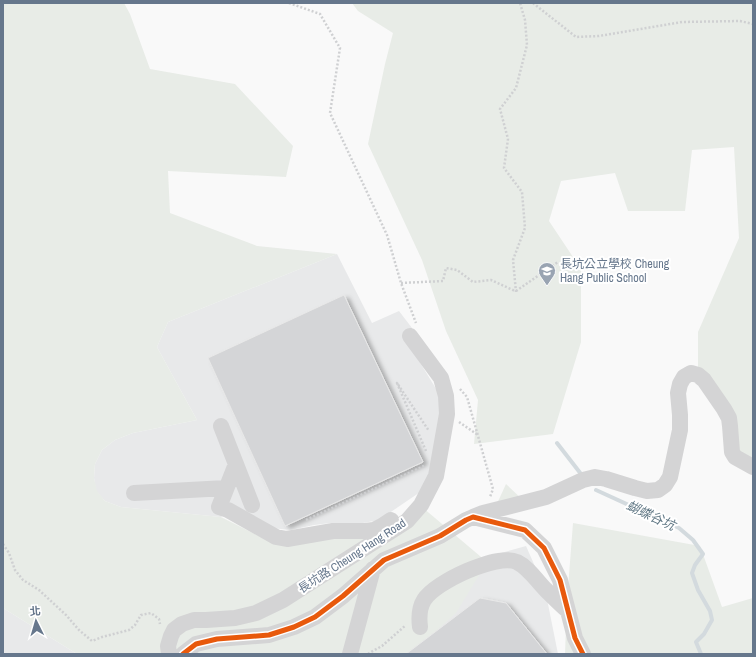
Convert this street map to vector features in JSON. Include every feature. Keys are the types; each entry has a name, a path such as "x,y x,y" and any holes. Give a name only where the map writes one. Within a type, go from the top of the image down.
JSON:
{"street":[{"name":"長坑路 Cheung Hang Road","path":"169,654 168,646 170,636 174,630 182,624 194,620 235,618 256,613 283,600 408,521 420,506 436,476 447,414 446,396 441,378 414,333"},
{"name":"長坑路 Cheung Hang Road","path":"183,654 196,644 217,639 269,635 294,627 315,616 343,596 384,560 440,536 478,515 546,497 583,480 595,477 647,491 658,490 665,485 670,477 680,430 678,393 680,384 684,377 691,373 698,375 704,380 729,418 732,452 735,457 753,467"},
{"path":"221,426 252,505"},
{"path":"236,464 219,507 228,510 276,537 287,539 333,531 374,530 426,495"},
{"path":"134,494 226,488"},
{"path":"478,515 525,530 544,548 560,580 575,638 583,654"},
{"path":"420,621 424,600 435,588 454,577 482,565 500,560 515,562 526,568 568,611"},
{"path":"350,654 373,569"}],"path":[{"path":"289,3 320,14 340,48 330,113 387,235 414,333"},
{"path":"516,292 513,260 525,228 522,192 504,168 508,139 500,109 516,88 527,45 525,20 520,3"},
{"path":"532,3 576,36 599,36 682,22 740,21 753,24"},
{"path":"516,292 558,262"},
{"path":"401,283 443,281 446,268 457,270 473,282 491,280 516,292"},
{"path":"428,455 397,383 431,434 443,436"},
{"path":"458,387 468,397 493,489 478,515"},
{"path":"447,414 478,435"},
{"path":"303,522 431,462"},
{"path":"3,544 9,553 15,570 23,580 39,590 92,641 129,630 141,615 151,613 159,619 161,626"},
{"path":"368,654 420,621"}],"shaded area":[{"path":"3,3 124,3 130,14 150,69 235,84 293,146 286,177 168,171 170,213 257,246 337,254 168,322 157,347 197,420 133,433 115,440 102,450 95,464 94,478 97,491 105,501 121,507 221,517 269,541 333,537 365,538 422,507 487,562 456,613 411,654 77,654 3,608"},
{"path":"352,3 753,3 753,467 735,457 730,426 698,375 698,332 739,238 734,147 692,150 685,211 628,211 615,173 561,181 549,221 581,269 581,342 553,434 474,444 478,400 446,331 422,260 368,144 393,33 358,11"},
{"path":"337,254 372,323 399,311 412,328 405,338 438,392 442,407 432,484 379,520 363,523 330,523 291,530 271,528 232,506 221,517 121,507 105,501 96,491 94,478 95,464 102,450 115,440 133,433 197,420 157,347 168,322"},
{"path":"506,484 524,501 495,508"},
{"path":"573,523 700,546 722,607 753,598 753,654 565,654 567,601"},
{"path":"526,546 545,589 558,654 375,654 419,576"},
{"path":"3,608 77,654 3,654"}],"building":[{"path":"344,295 423,462 285,526 208,358"},
{"path":"480,598 506,603 547,654 406,654"}],"waterway":[{"name":"蝴蝶谷坑","path":"557,443 581,474"},
{"name":"蝴蝶谷坑","path":"596,490 679,528 693,540 703,554 695,565 692,573 698,590 710,611 712,620 704,634 696,642 701,654"}],"cycle path":[{"path":"183,654 196,644 217,639 269,635 294,627 315,617 343,596 384,560 440,536 473,517 525,530 544,548 560,580 575,638 583,654"}],"place":[{"name":"長坑公立學校 Cheung Hang Public School","path":"547,286"}]}
